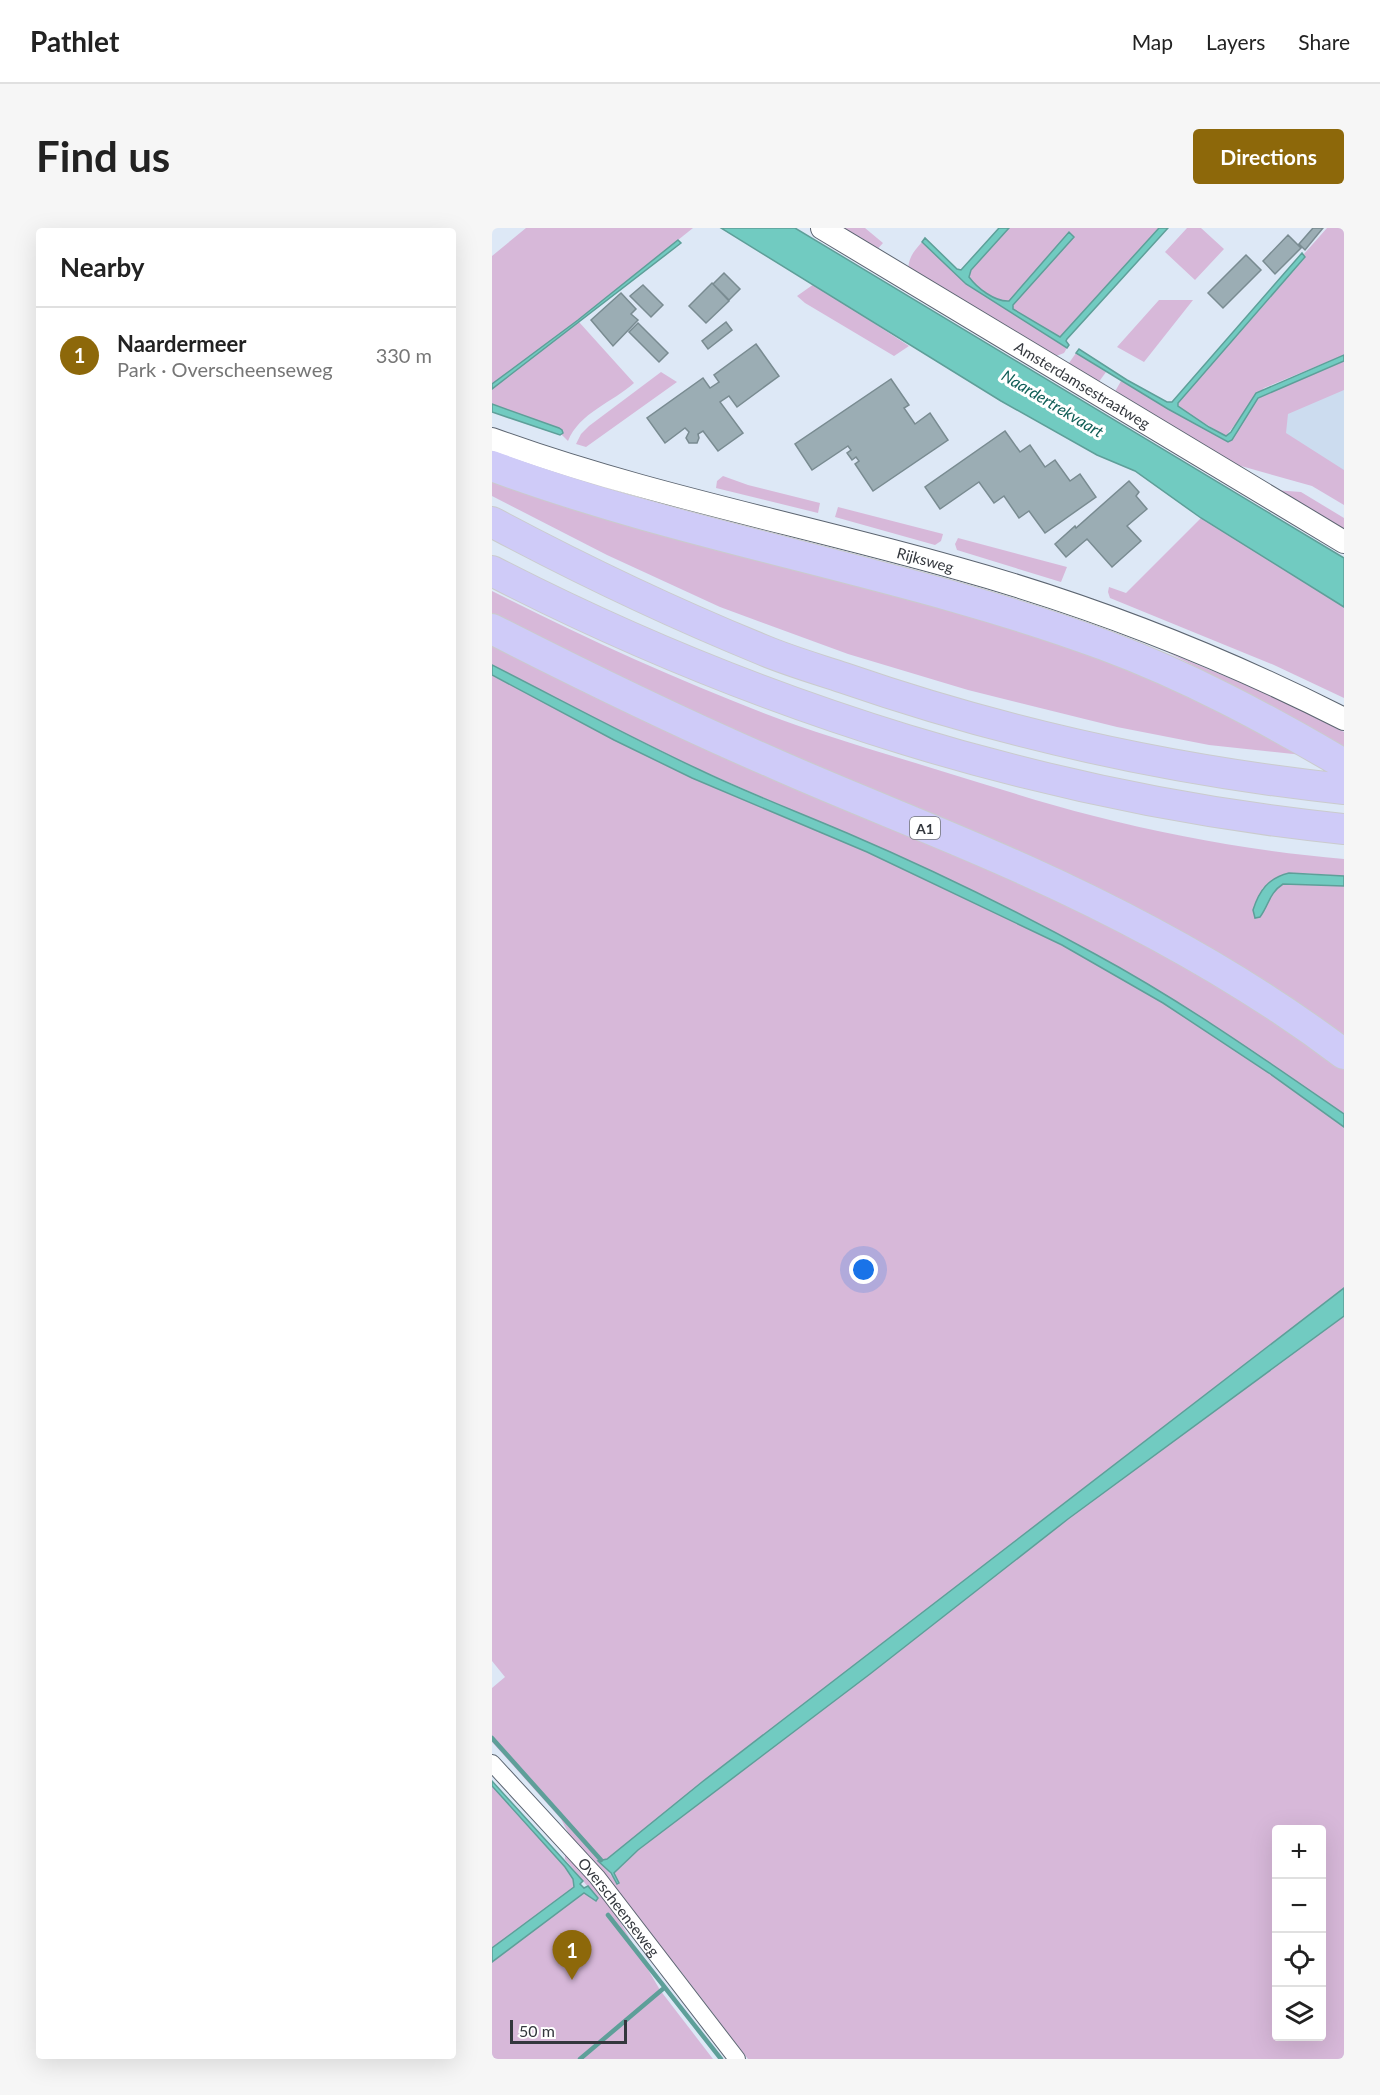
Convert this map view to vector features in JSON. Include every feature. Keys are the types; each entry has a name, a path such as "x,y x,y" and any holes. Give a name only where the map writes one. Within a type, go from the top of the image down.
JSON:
{"highway":[{"path":"492,466 662,520 998,609 1104,645 1148,662 1233,702 1344,764"},
{"path":"492,522 662,607 765,651 903,699 1085,747 1194,769 1344,789"},
{"path":"492,571 543,597 742,683 892,735 1008,768 1109,792 1193,808 1344,829"},
{"name":"A1","path":"492,629 688,725 1025,870 1113,912 1265,998 1344,1053"}],"main road":[{"name":"Amsterdamsestraatweg","path":"822,228 1344,542"},
{"name":"Rijksweg","path":"492,439 627,483 955,567 1046,595 1186,647 1292,693 1344,719"}],"street":[{"name":"Overscheenseweg","path":"492,1763 597,1877 736,2059"}],"shaded area":[{"path":"526,228 693,228 578,320 492,384 492,256"},
{"path":"833,228 865,228 883,243 874,253"},
{"path":"1009,228 1159,228 1060,337 1012,308 1015,301 1069,233 1009,301 993,297 970,280 971,270"},
{"path":"1187,228 1201,228 1224,249 1195,280 1165,252"},
{"path":"1327,228 1344,228 1344,355 1264,388 1226,436 1180,409 1178,403 1305,258 1304,254"},
{"path":"922,242 966,284 1067,348 1064,353 1054,357 908,273 912,256"},
{"path":"814,284 909,346 894,356 805,303 797,296"},
{"path":"1159,300 1193,300 1144,362 1117,347"},
{"path":"579,322 634,383 588,415 573,431 568,441 561,434 563,433 492,404 492,389"},
{"path":"1076,353 1106,372 1098,383 1070,372 1069,363"},
{"path":"1344,361 1344,390 1288,414 1286,433 1344,470 1344,505 1312,486 1234,464 1113,395 1121,381 1228,442 1232,440 1258,398"},
{"path":"661,372 677,382 586,447 576,444 581,434 589,426"},
{"path":"1344,377 1344,479 1287,445 1278,415"},
{"path":"723,476 748,485 820,503 818,513 716,488 717,481"},
{"path":"492,481 967,609 1106,657 1312,756 1209,745 1117,727 968,690 848,654 720,607 607,555 492,496"},
{"path":"1275,490 1301,492 1344,518 1344,534"},
{"path":"838,507 943,534 941,541 935,545 835,517"},
{"path":"1201,518 1344,607 1344,698 1274,665 1110,598 1109,587 1126,593"},
{"path":"958,538 1067,567 1061,582 957,550 955,544"},
{"path":"492,591 672,676 782,720 845,741 1040,801 1125,824 1250,848 1344,859 1344,876 1290,875 1279,877 1262,889 1263,913 1268,900 1283,884 1344,886 1344,1038 789,756 555,646 492,613"},
{"path":"492,640 1014,879 1184,966 1292,1032 1344,1069 1344,1114 1227,1034 1097,955 978,893 698,769 492,665"},
{"path":"1167,652 1275,697 1344,732 1344,749 1269,705"},
{"path":"492,675 614,740 692,778 867,852 1062,945 1163,1003 1270,1073 1344,1127 1344,1288 702,1782 607,1860 599,1861 618,1883 614,1874 638,1850 870,1674 1068,1519 1344,1316 1344,2059 748,2059 679,1969 572,1840 561,1819 492,1742 492,1688 505,1677 492,1661"},
{"path":"492,1786 565,1867 584,1892 596,1901 598,1899 565,1859 565,1850 612,1908 660,1990 713,2059 492,2059"}],"water":[{"name":"Naardertrekvaart","path":"721,228 795,228 1344,558 1344,607 1201,518 1135,471 1097,455 1001,401"},
{"path":"999,228 1009,228 971,270 969,277 987,294 1004,301 1009,301 1069,232 1074,237 1013,305 1013,309 1060,337 1159,228 1168,228 1067,339 1069,345 1067,348 966,284 922,242 925,238 957,269 961,270"},
{"path":"678,240 681,243 492,389 492,384 578,320"},
{"path":"1302,253 1305,257 1178,403 1178,406 1226,436 1231,432 1256,393 1344,355 1344,361 1258,398 1232,440 1228,442 1168,409 1076,353 1079,349 1127,380 1167,402 1172,402"},
{"path":"492,404 559,428 563,433 560,435 492,412"},
{"path":"492,665 621,732 736,787 847,833 941,876 1095,954 1191,1011 1344,1114 1344,1127 1269,1073 1163,1003 1062,945 867,852 692,778 614,740 492,675"},
{"path":"1289,873 1344,876 1344,886 1283,884 1272,895 1260,917 1255,918 1253,910 1261,891 1275,878"},
{"path":"1344,1288 1344,1316 1068,1519 870,1674 638,1850 614,1873 619,1883 617,1884 611,1873 598,1861 607,1859 702,1782"},
{"path":"492,1781 583,1881 580,1884 584,1888 588,1886 598,1898 596,1901 584,1893 492,1962 492,1948 574,1887 573,1879 565,1867 492,1786"}],"building":[{"path":"1313,228 1323,228 1305,250 1299,244"},
{"path":"1288,235 1301,248 1275,274 1263,261"},
{"path":"1246,255 1261,270 1223,308 1208,293"},
{"path":"724,273 740,289 729,300 713,284"},
{"path":"712,283 729,301 706,323 689,306"},
{"path":"643,285 663,305 651,317 630,296"},
{"path":"621,293 636,309 631,314 638,320 613,346 591,320"},
{"path":"726,322 732,330 708,349 702,341"},
{"path":"638,323 668,353 659,362 629,332"},
{"path":"756,344 779,376 737,407 729,396 720,402 743,433 718,451 703,431 698,434 697,443 689,443 686,438 689,432 685,428 665,443 647,418 703,378 710,388 719,382 714,375"},
{"path":"891,379 909,405 904,408 915,424 930,413 948,440 873,491 855,464 859,461 856,457 852,460 847,453 851,450 848,446 812,470 795,444"},
{"path":"1005,431 1020,452 1030,445 1045,467 1055,460 1070,481 1080,474 1096,497 1045,533 1029,511 1019,518 1004,496 994,503 979,482 940,509 925,487"},
{"path":"1129,481 1139,492 1136,496 1147,509 1127,526 1141,541 1112,567 1087,539 1066,557 1055,544"}],"waterway":[{"path":"492,1738 601,1860"},
{"path":"608,1915 721,2059"},
{"path":"580,2059 664,1988"}],"place":[{"name":"Naardermeer","path":"572,1980"}]}
